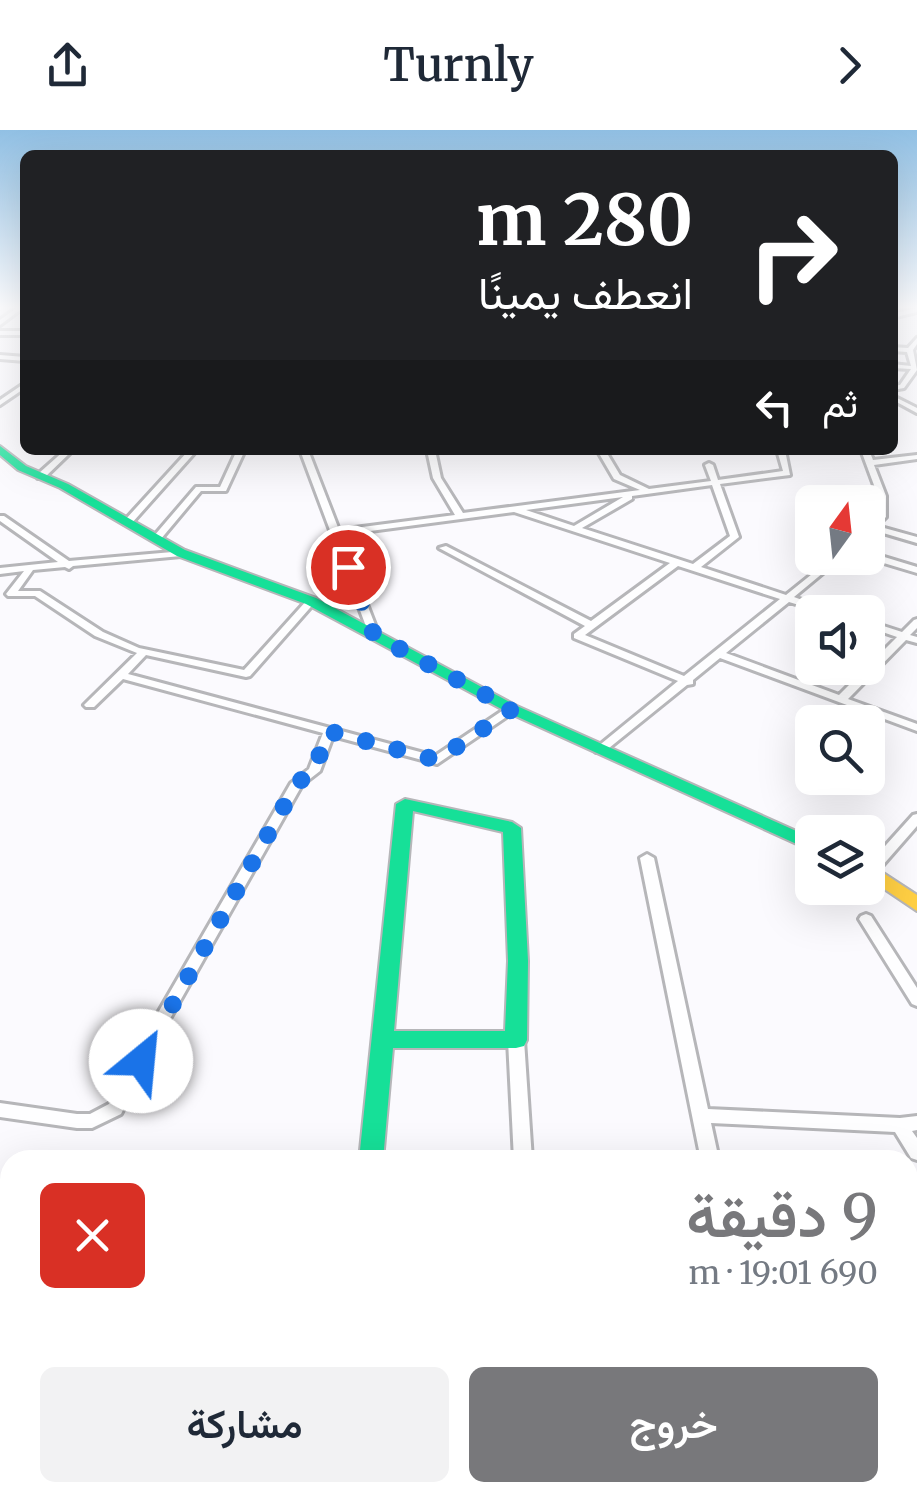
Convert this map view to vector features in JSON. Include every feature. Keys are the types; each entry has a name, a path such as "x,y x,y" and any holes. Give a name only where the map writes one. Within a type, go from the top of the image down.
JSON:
{"street":[{"path":"0,449 22,468 181,553 311,601 512,709 795,837"},
{"path":"41,476 64,455"},
{"path":"128,522 188,455"},
{"path":"157,538 199,489 222,489 239,455"},
{"path":"306,455 374,635"},
{"path":"431,455 437,478 459,514"},
{"path":"604,455 617,478 650,491"},
{"path":"335,533 787,473 782,455"},
{"path":"866,455 878,485"},
{"path":"870,463 917,456"},
{"path":"694,568 735,537 709,466"},
{"path":"574,529 635,493"},
{"path":"510,508 795,602"},
{"path":"1,518 69,566"},
{"path":"885,533 917,540"},
{"path":"443,548 589,624"},
{"path":"0,571 181,553"},
{"path":"885,561 917,570"},
{"path":"676,562 578,636 689,682"},
{"path":"29,571 11,594 37,594 99,634 144,652 246,674 311,601"},
{"path":"600,750 818,575"},
{"path":"842,698 917,622"},
{"path":"885,630 917,640"},
{"path":"90,705 144,652"},
{"path":"721,655 917,728"},
{"path":"120,675 437,760 512,709"},
{"path":"0,1110 77,1121 92,1120 115,1109 156,1028 297,783 314,771 328,731"},
{"path":"372,1150 405,804 512,828 518,961 516,1040 523,1150"},
{"path":"885,853 917,818"},
{"path":"647,858 708,1150"},
{"path":"885,881 917,904"},
{"path":"866,919 917,1000"},
{"path":"385,1040 516,1040"},
{"path":"700,1116 908,1124 916,1150"}],"traffic: fast":[{"path":"0,449 22,468 64,486 181,553 311,601 512,709 795,837"},
{"path":"372,1150 405,804 512,828 518,961 516,1040 385,1039"}],"traffic: slow":[{"path":"885,881 917,904"}],"route":[{"path":"141,1061 156,1028 297,783 314,771 328,731 437,760 512,709 374,635 348,567"}]}
